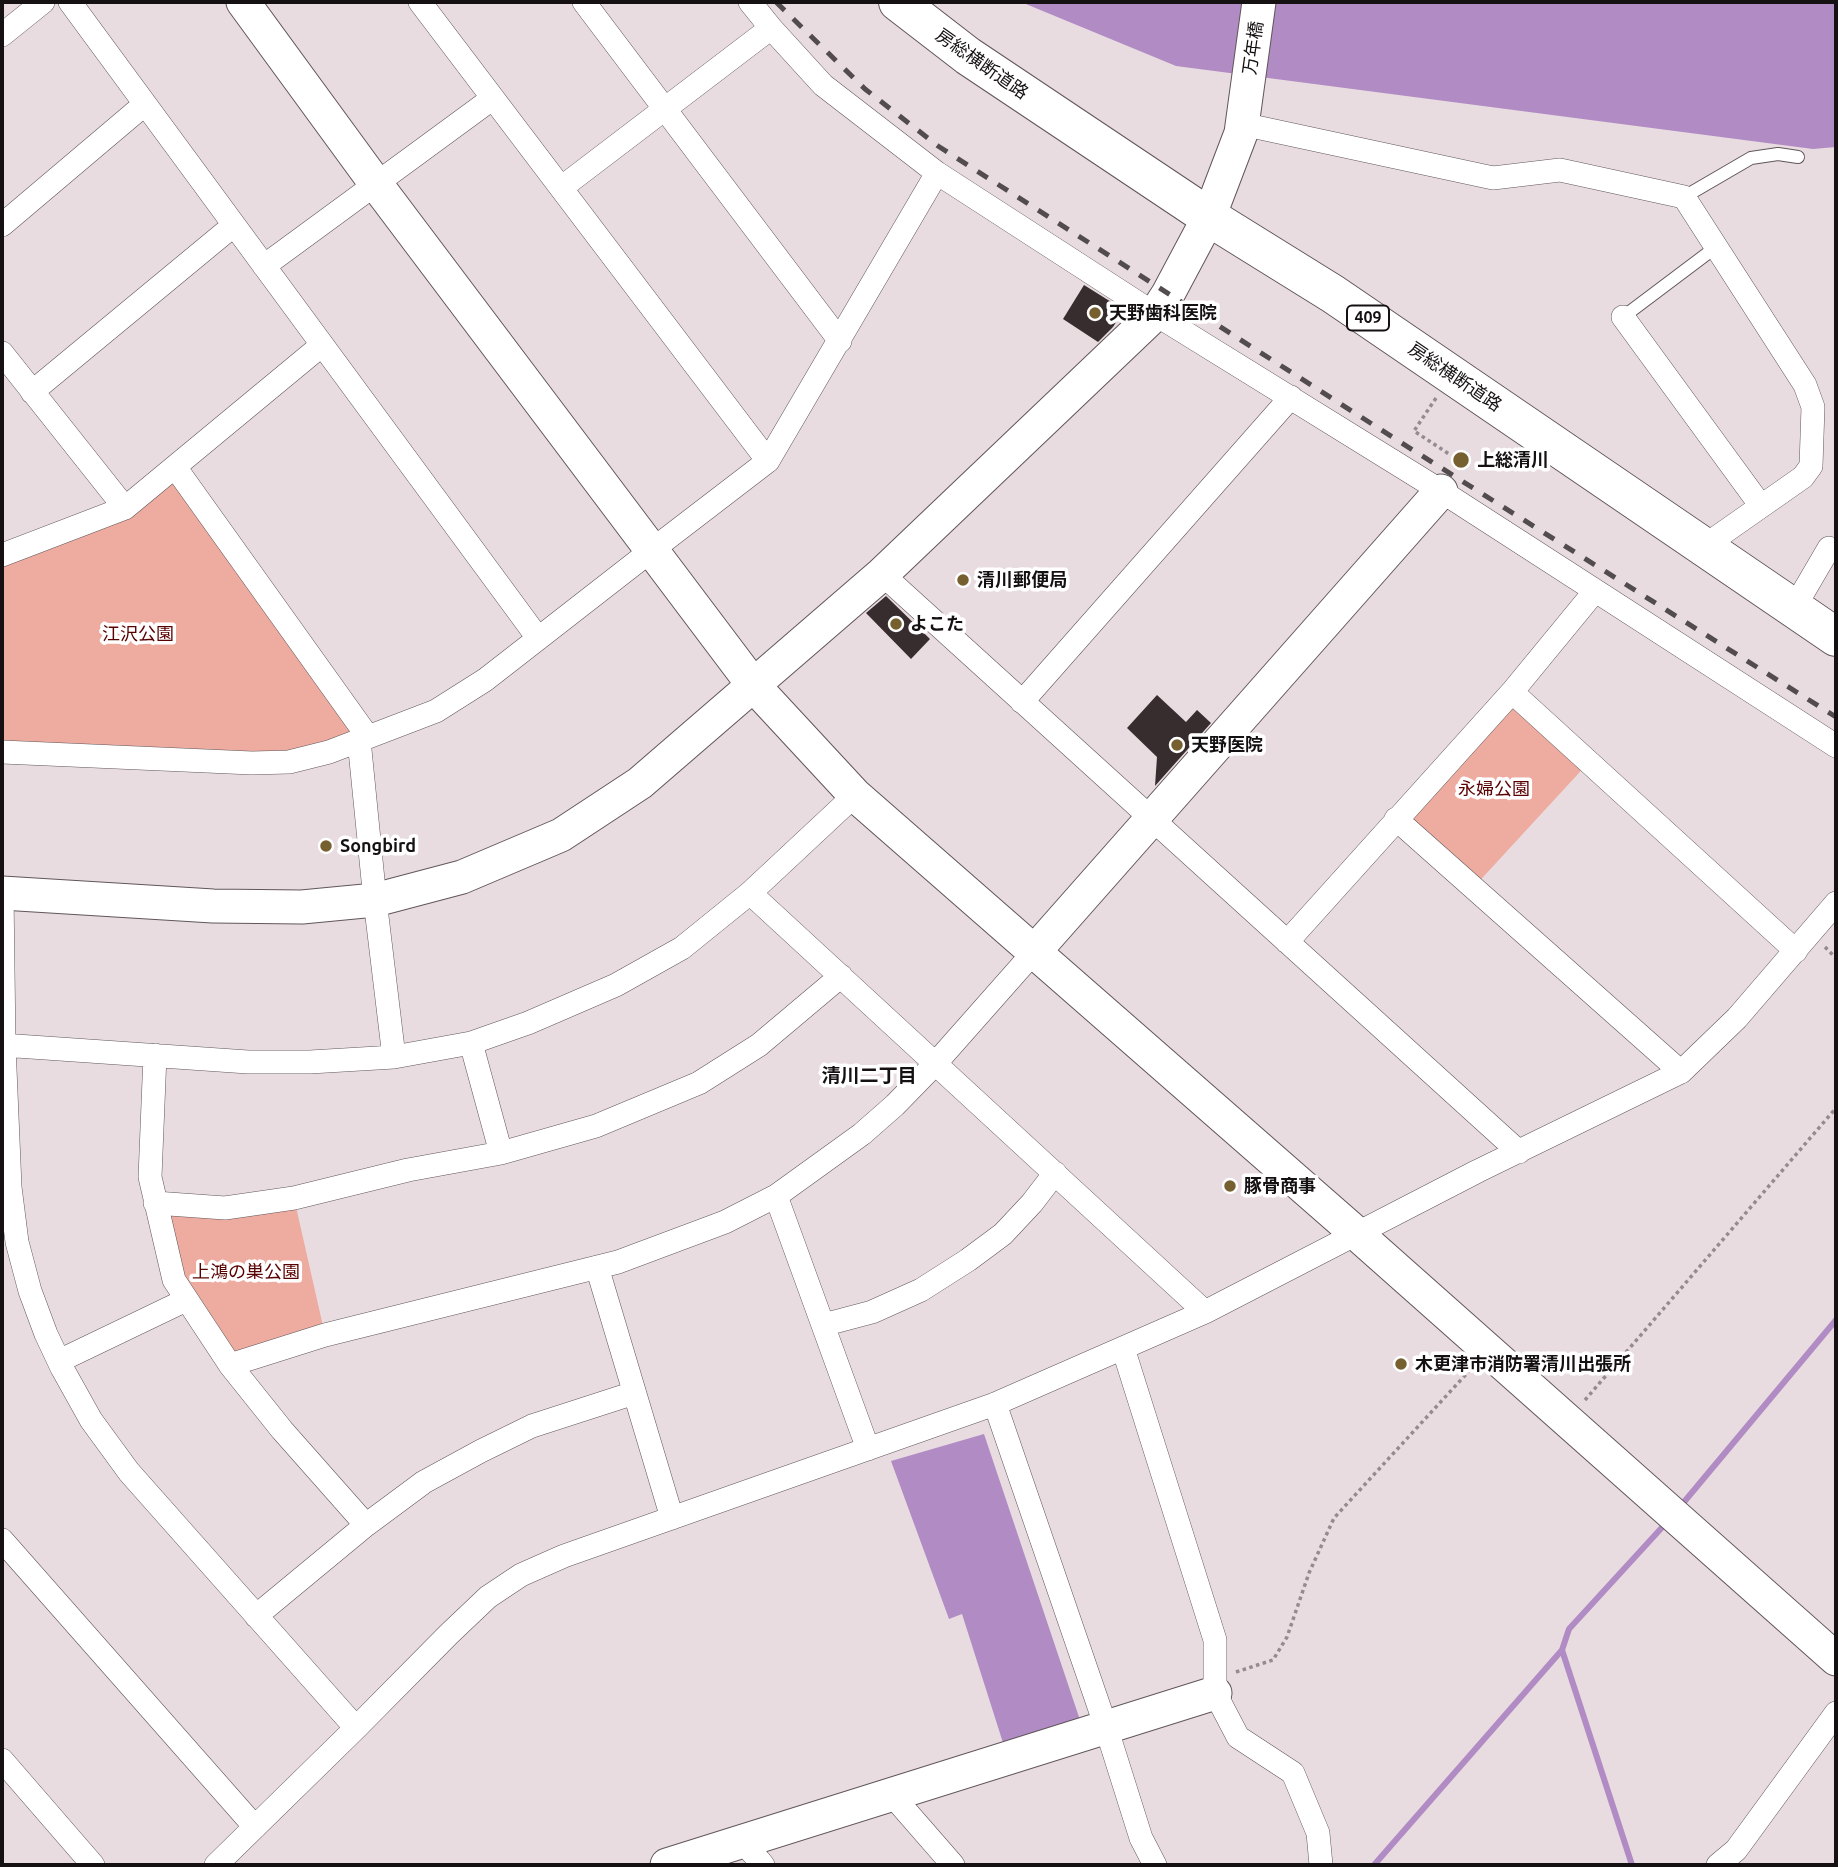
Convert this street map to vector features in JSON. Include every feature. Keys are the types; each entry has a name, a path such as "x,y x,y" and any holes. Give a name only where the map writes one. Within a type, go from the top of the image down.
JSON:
{"highway":[{"name":"房総横断道路","path":"898,2 968,56 1209,217 1333,293 1836,636"}],"street":[{"path":"2,35 43,2"},
{"path":"69,2 538,638"},
{"path":"243,2 376,184 754,686 855,795 1357,1234 1836,1659"},
{"path":"420,2 768,461"},
{"path":"584,2 840,341"},
{"path":"750,2 823,85 937,173 1155,314 1441,491 1836,746"},
{"name":"万年橋","path":"2,892 289,907 375,900 462,877 561,835 640,783 882,574 1155,314 1209,217 1241,133 1259,2"},
{"path":"561,188 771,28"},
{"path":"264,266 493,98"},
{"path":"2,225 145,104"},
{"path":"1244,110 1493,178 1560,170 1684,197 1805,385 1813,407 1811,466 1803,477 1703,547"},
{"path":"2,752 252,763 289,762 329,752 436,711 485,680 768,461 937,173"},
{"path":"32,392 234,225"},
{"path":"1623,317 1761,506"},
{"path":"2,555 125,508 322,345"},
{"path":"2,353 125,508"},
{"path":"1022,702 1291,397"},
{"path":"175,467 364,739 375,900 394,1057"},
{"path":"230,1365 325,1335 618,1262 673,1243 725,1222 776,1196 862,1134 935,1064 1441,491"},
{"path":"1794,608 1829,548"},
{"path":"882,574 1519,1152"},
{"path":"1287,942 1511,692 1595,591"},
{"path":"1511,692 1796,951"},
{"path":"3,1045 248,1062 310,1062 394,1057 471,1043 528,1023 616,985 682,948 750,893 855,795"},
{"path":"1396,819 1681,1072"},
{"path":"2,892 6,1188 30,1291 46,1334 91,1420 129,1472 356,1728"},
{"path":"750,893 1205,1312"},
{"path":"216,1865 449,1633 488,1597 521,1575 564,1556 995,1404 1205,1312 1478,1171 1681,1072 1737,1018 1836,903"},
{"path":"155,1203 225,1208 295,1198 408,1170 501,1153 596,1126 699,1083 759,1045 841,976"},
{"path":"471,1043 501,1153"},
{"path":"155,1055 150,1177 174,1280 230,1365 282,1430 366,1525"},
{"path":"823,1325 872,1312 921,1290 968,1260 1003,1234 1055,1173"},
{"path":"776,1196 868,1449"},
{"path":"597,1267 672,1518"},
{"path":"59,1361 186,1300"},
{"path":"1123,1348 1215,1640 1215,1686 1238,1737 1293,1773 1318,1833 1321,1865"},
{"path":"256,1616 366,1525 425,1482 532,1426 635,1393"},
{"path":"995,1404 1106,1727 1141,1838 1155,1865"},
{"path":"2,1540 255,1827"},
{"path":"667,1865 753,1853 892,1795 1106,1727 1215,1686"},
{"path":"1718,1865 1736,1850 1836,1713"},
{"path":"2,1760 93,1865"},
{"path":"892,1795 953,1865"}],"lane":[{"path":"1684,197 1751,158 1778,154 1798,157"},
{"path":"1623,317 1716,247"}],"path":[{"path":"1449,454 1414,430 1451,375"},
{"path":"1567,1420 1836,1108"},
{"path":"1215,1686 1273,1660 1287,1637 1309,1573 1334,1518 1488,1350"}],"green space":[{"name":"江沢公園","path":"175,467 359,740 289,762 2,752 2,555 125,508"},
{"name":"永婦公園","path":"1512,692 1589,762 1473,888 1396,819"},
{"name":"上鴻の巣公園","path":"294,1198 325,1335 230,1365 192,1308 155,1203"}],"shaded area":[{"path":"1021,2 1836,2 1836,147 1813,149 1176,66"},
{"path":"984,1434 1080,1720 1005,1749 962,1614 949,1619 891,1461"}],"building":[{"name":"天野歯科医院","path":"1084,285 1124,310 1113,327 1098,342 1063,319"},
{"name":"よこた","path":"886,596 930,639 911,659 866,613"},
{"name":"天野医院","path":"1157,695 1186,722 1197,710 1211,723 1155,786 1157,757 1127,728"}],"waterway":[{"path":"1679,1508 1836,1320"},
{"path":"1374,1865 1562,1650 1569,1629 1667,1522"},
{"path":"1562,1650 1632,1865"}],"railway":[{"path":"776,2 865,89 938,146 1836,717"}],"place":[{"name":"天野歯科医院","path":"1095,313"},
{"name":"上総清川","path":"1461,460"},
{"name":"清川郵便局","path":"963,580"},
{"name":"よこた","path":"896,624"},
{"name":"天野医院","path":"1177,745"},
{"name":"Songbird","path":"326,846"},
{"name":"豚骨商事","path":"1230,1186"},
{"name":"木更津市消防署清川出張所","path":"1401,1364"}],"district":[{"name":"清川二丁目","path":"869,1076"}]}
